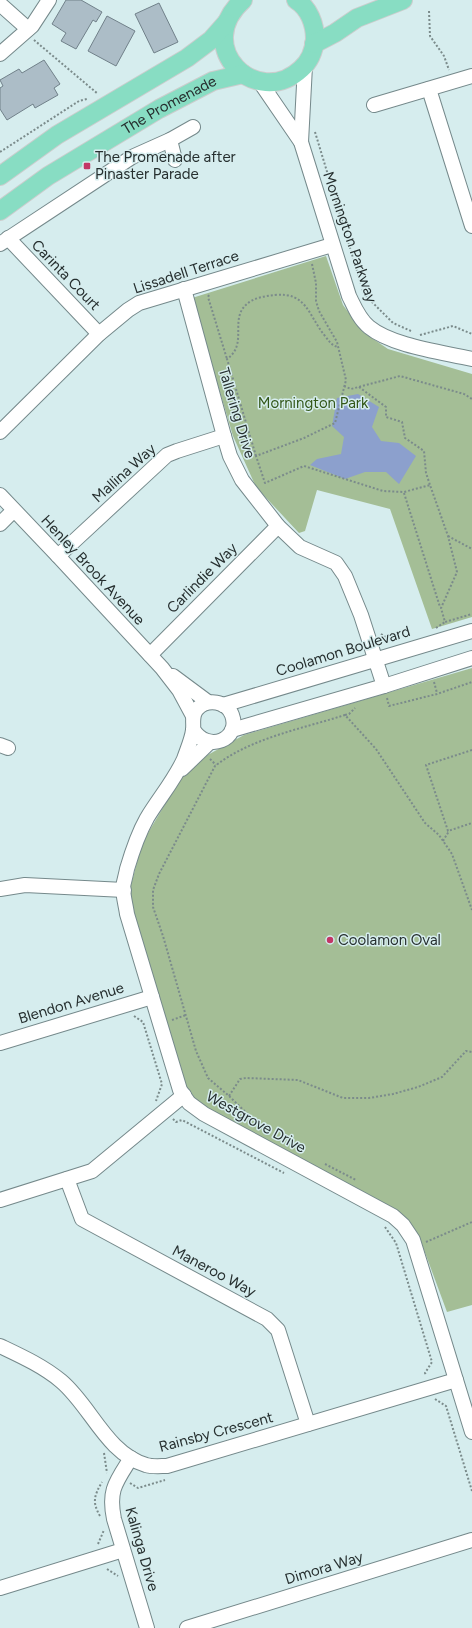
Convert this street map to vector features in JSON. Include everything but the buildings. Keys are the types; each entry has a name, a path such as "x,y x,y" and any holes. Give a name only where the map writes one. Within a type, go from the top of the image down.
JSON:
{"main road":[{"path":"234,8 224,38 226,52 233,64 243,74 260,82 272,82 285,80 296,74 305,66 311,56 315,32 312,21 302,0"},
{"path":"314,44 335,33 357,18 403,0"},
{"name":"The Promenade","path":"0,176 57,135 187,58 211,40 234,8"},
{"name":"The Promenade","path":"0,211 48,176 159,109 213,81 243,74"}],"street":[{"path":"0,54 27,31 49,0"},
{"path":"0,4 27,31"},
{"name":"Mornington Parkway","path":"301,142 305,66"},
{"path":"374,105 472,76"},
{"name":"Mornington Parkway","path":"260,82 301,142 332,246 349,296 357,313 368,327 393,340 472,359"},
{"path":"429,89 472,226"},
{"name":"Carinta Court","path":"99,334 4,241 132,157 170,140 193,127"},
{"path":"170,140 176,160"},
{"name":"Lissadell Terrace","path":"0,432 99,334 128,310 139,303 184,289 308,260 332,246"},
{"name":"Tallering Drive","path":"184,289 230,456 242,480 278,526 300,547 336,563 345,576 367,634 385,690"},
{"name":"Mallina Way","path":"58,556 167,455 224,436"},
{"name":"Henley Brook Avenue","path":"0,495 13,511 58,556 162,668 179,690 193,722"},
{"path":"0,524 13,511"},
{"name":"Carlindie Way","path":"150,655 278,526"},
{"name":"Coolamon Boulevard","path":"223,705 472,630"},
{"path":"232,730 385,690 472,658"},
{"name":"Henley Brook Avenue","path":"162,668 208,702"},
{"path":"208,702 216,702 223,705 232,716 232,730 223,740 217,742 203,740 197,735 193,722 197,710 208,702"},
{"name":"Westgrove Drive","path":"177,774 186,753 193,722"},
{"name":"Westgrove Drive","path":"210,742 177,774 146,819 132,850 124,890 127,914 180,1090 189,1103 204,1114 393,1216 403,1225 413,1240 472,1432"},
{"path":"0,889 25,885 124,890"},
{"name":"Blendon Avenue","path":"0,1042 152,997"},
{"path":"0,1200 92,1171 161,1106 184,1094"},
{"name":"Maneroo Way","path":"67,1179 82,1219 267,1319 278,1330 308,1424"},
{"name":"Rainsby Crescent","path":"0,1346 35,1364 61,1381 75,1396 109,1440 131,1458 147,1466 167,1466 456,1380"},
{"name":"Kalinga Drive","path":"131,1458 113,1474 115,1484 111,1504 123,1550 147,1628"},
{"name":"Dimora Way","path":"187,1628 472,1540"},
{"path":"0,1588 123,1550"}],"path":[{"path":"429,12 430,36 448,62 449,83"},
{"path":"0,152 79,101 99,95 27,31"},
{"path":"313,128 364,294 393,323 412,332"},
{"path":"256,456 304,438 335,423 346,380 337,342 319,311 316,301 316,283 308,260"},
{"path":"212,292 208,297 265,483 304,466 383,491 404,492 430,484"},
{"path":"227,359 236,349 238,342 238,318 242,308 252,300 276,295 292,295 305,304 320,330 332,345 338,347"},
{"path":"419,335 453,326 472,334"},
{"path":"344,386 351,389 400,376 464,394 472,399"},
{"path":"359,387 386,407 386,417 402,422 405,438 424,450 426,473 448,536 457,572 441,608"},
{"path":"404,492 445,622"},
{"path":"448,536 472,549"},
{"path":"434,629 445,622 472,614"},
{"path":"351,655 360,637 376,631 393,641 397,640"},
{"path":"433,681 437,694"},
{"path":"385,690 389,706 437,694 472,682"},
{"path":"472,910 452,854 439,835 425,823 376,748 345,715 251,745 230,755 215,766 159,874 154,890 153,908 163,936 196,1051 208,1078 229,1096 240,1079 246,1078 298,1080 343,1098 369,1098 392,1094 418,1087 442,1077 466,1051 472,1052"},
{"path":"449,831 426,765 472,750"},
{"path":"443,842 449,831 472,823"},
{"path":"129,1014 143,1022 162,1084 157,1098 161,1106 176,1122 182,1120 286,1174"},
{"path":"157,1098 161,1106"},
{"path":"384,1225 396,1243 432,1362 425,1373 433,1398 446,1406 472,1492"},
{"path":"100,1448 105,1454 106,1467 113,1474 138,1488 168,1479"},
{"path":"106,1467 113,1474"},
{"path":"102,1520 94,1501 96,1492 103,1479"},
{"path":"98,1544 104,1529 103,1524"}],"green space":[{"name":"Mornington Park","path":"326,256 343,305 363,332 388,349 472,374 472,617 432,629 390,509 317,490 305,531 299,533 256,487 233,436 192,298"},
{"path":"472,668 472,1305 447,1312 420,1239 196,1103 184,1088 134,919 130,889 142,843 183,774 204,757 244,735"}],"water":[{"path":"358,394 379,407 372,427 381,441 399,443 416,456 399,484 386,472 365,472 345,479 310,465 317,459 341,454 344,437 332,426 337,398"}],"place":[{"name":"The Promenade after Pinaster Parade","path":"87,166"},
{"name":"Coolamon Oval","path":"330,940"}]}
